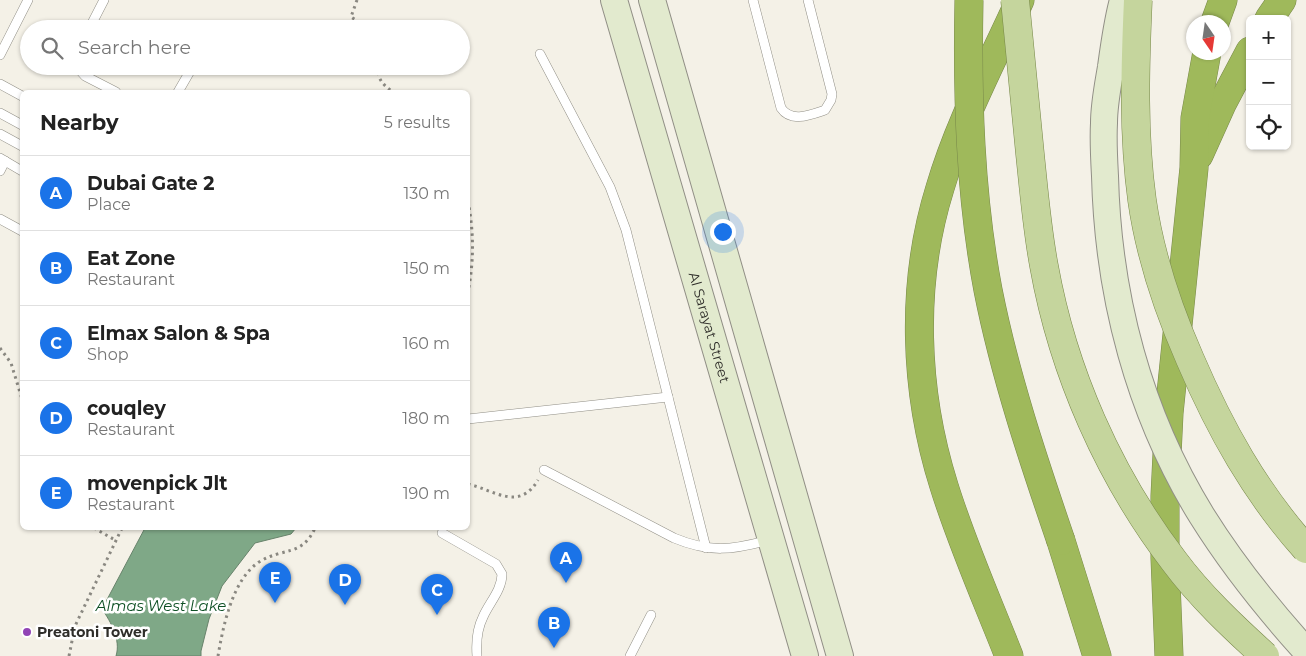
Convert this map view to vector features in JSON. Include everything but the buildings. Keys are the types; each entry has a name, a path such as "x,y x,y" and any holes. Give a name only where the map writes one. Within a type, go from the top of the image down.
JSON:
{"highway":[{"path":"969,0 970,126 978,218 988,291 1014,394 1097,656"},
{"path":"1009,656 955,519 935,454 922,388 920,320 921,286 925,253 939,189 960,132 1020,0"},
{"path":"1218,15 1223,0"},
{"path":"1272,15 1282,0"},
{"path":"1194,168 1212,125 1246,59"},
{"path":"1169,656 1165,558 1168,422 1194,168 1195,118 1206,60"}],"main road":[{"name":"Al Sarayat Street","path":"614,0 805,656"},
{"path":"1015,0 1036,214 1044,267 1056,320 1079,388 1114,467 1152,532 1199,592 1265,656"},
{"path":"1123,0 1106,101 1104,131 1106,203 1110,250 1120,312 1128,343 1147,403 1159,432 1172,461 1202,516 1238,568 1306,651"},
{"path":"1138,0 1135,64 1138,165 1148,237 1158,272 1182,342 1220,425 1257,487 1278,516 1306,549"},
{"path":"622,27 654,8 840,656"}],"lane":[{"path":"0,55 28,0"},
{"path":"94,20 104,0"},
{"path":"753,0 781,108 784,113 795,117 825,110 832,100 808,0"},
{"path":"0,31 10,36"},
{"path":"540,54 613,196 626,230 706,548"},
{"path":"84,75 112,90"},
{"path":"179,90 188,75"},
{"path":"0,84 20,95"},
{"path":"0,113 20,124"},
{"path":"0,134 20,145"},
{"path":"0,170 2,160 20,170"},
{"path":"0,219 20,229"},
{"path":"470,420 668,397"},
{"path":"544,470 688,544 719,550 735,549 772,540"},
{"path":"442,533 496,564 502,574 500,586 478,628 477,656"},
{"path":"630,656 650,615"}],"path":[{"path":"355,20 351,17 358,0"},
{"path":"377,75 380,81 391,90"},
{"path":"470,213 473,259 470,279"},
{"path":"0,348 11,363 20,393"},
{"path":"470,485 509,498 518,497 532,489 544,470"},
{"path":"98,530 115,540"},
{"path":"69,656 75,626 121,530"},
{"path":"218,656 222,630 233,597 247,574 257,563 269,556 301,547 310,538 314,530"}],"water":[{"name":"Almas West Lake","path":"144,530 294,530 291,534 255,543 222,586 209,619 201,656 116,656 116,638 112,625 102,609"}],"place":[{"name":"Dubai Gate 2","path":"566,583"},
{"name":"movenpick Jlt","path":"275,603"},
{"name":"couqley","path":"345,605"},
{"name":"Elmax Salon & Spa","path":"437,615"},
{"name":"Preatoni Tower","path":"27,632"},
{"name":"Eat Zone","path":"554,648"}]}
